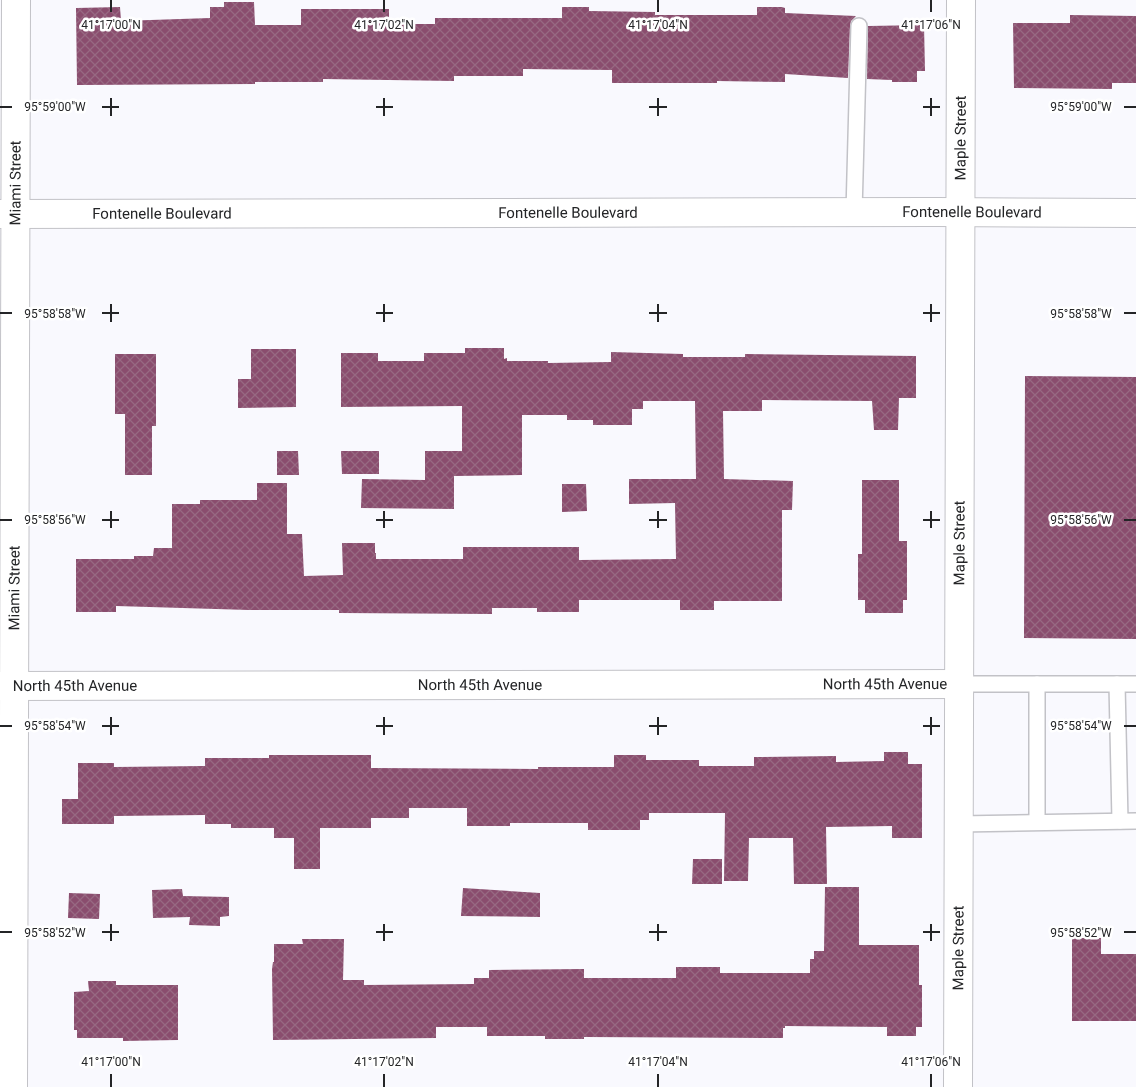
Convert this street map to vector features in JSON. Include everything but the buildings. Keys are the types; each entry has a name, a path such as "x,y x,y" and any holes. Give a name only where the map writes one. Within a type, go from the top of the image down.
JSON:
{"street":[{"name":"Miami Street","path":"13,1087 7,686 8,214 16,0"},
{"name":"Maple Street","path":"958,1087 961,0"},
{"name":"Fontenelle Boulevard","path":"8,214 1136,213"},
{"name":"North 45th Avenue","path":"7,686 960,684"}],"lane":[{"path":"854,212 859,26"},
{"path":"960,684 1136,684"},
{"path":"1037,684 1037,822"},
{"path":"1117,684 1120,821"},
{"path":"959,824 1136,821"}]}
